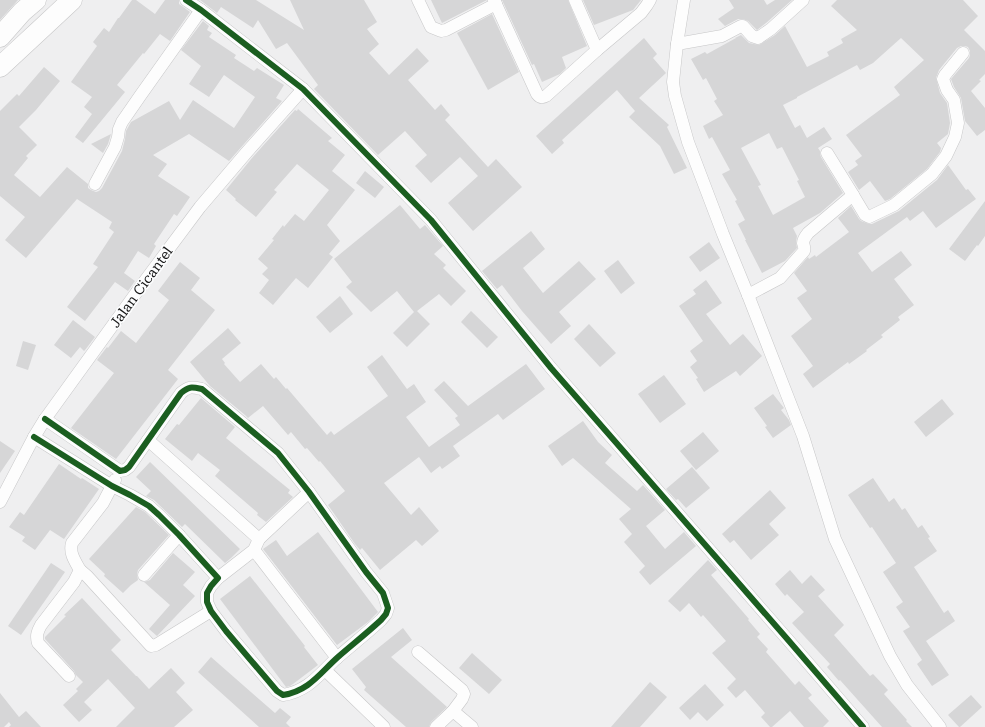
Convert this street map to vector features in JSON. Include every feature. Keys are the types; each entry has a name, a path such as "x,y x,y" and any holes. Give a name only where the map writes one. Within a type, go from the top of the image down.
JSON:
{"main road":[{"path":"0,67 72,0"},
{"path":"0,37 29,6 42,28"}],"street":[{"path":"186,0 303,89 431,220 551,368 863,727"},
{"path":"418,0 431,27 441,31 446,30 495,2 537,94 542,98 641,13 650,0"},
{"path":"575,0 597,50"},
{"path":"684,0 677,44 674,82 675,96 688,142 803,436 836,539 890,656 907,685 940,727"},
{"path":"677,44 722,36 741,26 743,26 752,36 758,38 771,29 803,0"},
{"path":"95,184 115,147 122,122 201,10"},
{"path":"827,153 865,215 869,217 894,205 932,174 946,156 955,137 958,123 954,100 947,90 943,79 944,74 963,53"},
{"name":"Jalan Cicantel","path":"0,502 45,419 144,282 200,208 246,153 303,89"},
{"path":"748,294 780,278 804,251 805,248 803,243 808,233 853,195"},
{"path":"45,419 120,470 125,470 129,467 180,393 187,388 193,387 202,389 278,453 310,492 366,572 383,593 388,608 382,620 337,658 311,683 292,694 283,695 277,691 211,611 207,602 207,593 218,578 257,545 310,492"},
{"path":"34,437 112,486 149,506 179,535 218,578"},
{"path":"148,440 257,545 337,658"},
{"path":"120,470 103,503 72,543 72,555 80,570 88,576 151,646 156,645 211,611"},
{"path":"144,575 179,535"},
{"path":"69,676 38,643 36,637 41,625 74,582 80,570"},
{"path":"418,652 462,690 464,694 453,711 436,727"},
{"path":"324,670 384,727"},
{"path":"453,711 472,727"}],"building":[{"path":"0,0 18,0 0,20"},
{"path":"132,0 136,0 155,14 165,0 179,0 179,4 190,12 170,41 160,34 144,54 143,53 117,85 125,92 83,143 75,137 92,114 84,107 92,97 71,82 97,46 93,42 104,28 109,32"},
{"path":"200,0 256,0 304,30 290,0 364,0 377,22 367,29 379,44 369,53 389,75 417,48 429,61 408,80 435,110 441,104 450,115 445,120 488,167 496,159 522,187 473,231 448,203 478,176 460,157 431,183 415,166 427,155 405,131 378,155 314,89 318,85 287,43 276,49 258,20 253,28 221,7 217,13"},
{"path":"431,0 487,0 442,23"},
{"path":"502,0 568,0 587,46 562,57 566,68 560,74 542,82 534,64 532,65"},
{"path":"583,0 641,0 633,10 594,25"},
{"path":"729,0 764,0 767,5 775,0 792,0 757,30 748,21 743,19 738,19 725,26 718,19 734,8"},
{"path":"837,0 963,0 978,16 964,30 985,51 985,74 979,80 981,81 971,91 985,108 985,130 977,136 965,121 961,98 951,79 970,55 968,47 961,46 957,48 939,70 936,78 940,93 947,103 950,123 948,134 937,143 941,148 940,152 927,169 890,199 885,201 870,181 859,190 848,172 858,165 855,161 862,156 846,135 900,95 894,87 924,60 901,38 873,63 860,70 857,65 783,105 795,128 800,125 807,138 824,127 832,139 818,148 821,157 843,193 820,213 793,228 797,236 797,248 785,261 762,273 738,224 745,220 735,201 737,200 722,174 730,170 712,137 709,139 703,126 723,115 714,101 717,99 706,78 703,80 691,59 705,52 707,54 741,35 749,43 759,45 775,35 785,26 807,67 829,56 827,52 843,43 841,39 857,30 831,6","holes":["769,133 777,149 782,147 799,180 797,181 805,197 773,215 758,186 761,185 741,148"]},
{"path":"492,14 519,72 488,90 457,33"},
{"path":"203,21 209,26 207,30 212,33 209,37 236,55 234,58 254,71 257,68 284,85 276,98 282,101 229,161 189,134 153,155 167,164 158,176 190,197 177,216 174,214 154,244 156,246 149,258 138,251 124,273 135,281 128,291 115,282 85,321 67,307 98,267 93,264 114,232 109,228 112,222 77,199 26,258 5,240 25,217 0,196 0,111 17,94 19,96 44,67 60,81 36,110 19,127 37,145 26,156 28,158 14,175 40,197 67,167 88,184 88,188 96,192 99,191 122,151 126,131 131,122 169,101 180,120 193,100 234,128 255,97 224,75 209,97 189,84 201,66 181,50"},
{"path":"644,38 657,54 653,58 666,73 639,98 669,125 667,127 687,168 674,174 660,146 629,117 635,111 617,90 562,140 564,143 552,154 536,136"},
{"path":"298,109 332,138 328,141 345,155 332,171 355,190 327,225 340,241 329,254 333,257 308,288 296,278 273,305 259,293 269,280 262,274 268,268 258,259 274,240 272,239 283,225 284,227 295,214 304,221 329,190 297,164 274,190 277,192 256,217 235,200 236,199 226,190 252,158 295,110 297,111"},
{"path":"111,134 103,153 91,144"},
{"path":"948,165 966,190 968,189 976,199 936,228 923,211 910,221 907,217 858,253 872,272 901,251 912,265 894,279 914,305 898,317 900,320 881,335 883,337 866,350 867,351 849,364 848,362 813,388 803,374 813,366 791,336 812,319 797,298 807,291 794,273 808,257 809,259 815,255 816,257 849,232 838,218 851,206 861,221 872,224 899,211 937,180"},
{"path":"365,171 384,187 375,198 356,183"},
{"path":"985,201 985,236 965,261 949,249"},
{"path":"400,205 420,229 425,225 443,246 434,254 446,265 443,268 466,291 451,306 439,294 417,311 430,324 407,347 393,333 414,312 397,291 371,312 346,287 352,282 334,259"},
{"path":"531,231 545,249 523,268 543,293 579,261 596,279 559,312 571,326 551,344 522,311 502,285 497,289 482,271"},
{"path":"709,242 720,258 700,272 689,257"},
{"path":"618,260 635,283 621,294 604,271"},
{"path":"180,262 200,278 191,290 215,310 168,370 178,379 116,459 71,428 114,373 97,360 121,331 136,343 169,300 158,291"},
{"path":"706,280 722,303 706,314 730,345 743,334 762,356 740,376 736,371 704,392 696,379 698,378 690,367 697,361 690,351 703,341 679,306 696,294 693,290"},
{"path":"340,296 353,314 330,333 316,317"},
{"path":"471,311 498,337 487,348 461,322"},
{"path":"73,320 95,337 84,351 80,347 71,358 54,345"},
{"path":"589,324 616,353 600,367 574,339"},
{"path":"228,328 241,343 222,359 225,363 224,364 240,382 261,364 274,379 276,377 286,389 287,388 327,435 331,431 334,435 388,396 367,367 382,355 407,389 414,384 426,402 406,417 429,447 460,425 455,418 458,416 434,390 444,381 468,406 526,364 545,389 503,420 498,414 453,446 460,456 442,469 440,466 431,473 419,457 384,483 411,515 419,507 439,531 422,546 416,540 380,570 362,548 360,550 355,544 328,505 345,491 320,461 319,462 307,448 305,449 291,432 288,435 263,406 248,418 210,386 190,362"},
{"path":"23,341 36,345 28,370 16,366"},
{"path":"664,375 686,404 660,423 638,394"},
{"path":"773,394 784,408 781,410 791,425 773,438 765,427 767,426 754,408"},
{"path":"201,398 235,427 226,438 290,490 288,493 293,497 266,522 257,515 258,513 215,476 220,470 198,453 192,461 165,439 177,424 179,425"},
{"path":"942,399 954,414 926,437 914,422"},
{"path":"583,421 598,442 612,455 605,463 637,491 643,485 665,510 646,526 665,549 684,532 696,546 650,585 639,572 645,566 624,542 632,534 619,519 631,509 573,458 562,466 548,446"},
{"path":"703,432 719,451 696,470 680,451"},
{"path":"0,441 15,451 0,473"},
{"path":"150,462 240,549 225,563 185,524 182,527 154,500 146,496 151,491 136,477"},
{"path":"59,464 99,489 64,539 50,530 35,550 22,541 25,537 9,527 20,512 24,515"},
{"path":"692,467 710,488 686,508 666,489"},
{"path":"873,478 889,502 894,498 902,510 905,508 918,528 922,525 930,537 928,538 937,551 914,567 944,613 948,610 955,621 926,641 949,675 932,686 917,664 922,660 903,631 910,627 896,607 903,602 883,572 896,563 848,495"},
{"path":"770,490 786,508 769,524 779,535 751,560 734,540 730,543 722,534"},
{"path":"136,507 145,512 169,535 138,570 138,580 123,593 104,576 105,574 89,559"},
{"path":"318,532 378,612 368,622 337,645 263,549 276,540 287,556"},
{"path":"173,553 195,572 183,585 195,596 157,636 149,629 170,605 144,582 150,580"},
{"path":"708,560 717,570 711,575 760,634 757,637 768,649 766,652 795,685 799,681 812,695 808,698 829,721 823,727 804,727 790,711 772,727 770,727 761,717 765,713 745,690 736,698 727,688 736,679 712,653 726,641 703,615 701,617 689,603 680,612 668,601"},
{"path":"51,563 65,572 21,635 8,626"},
{"path":"790,570 802,584 811,575 825,590 818,596 844,625 834,635 870,676 873,674 888,690 884,694 912,727 882,727 840,680 839,681 827,667 830,664 792,623 804,612 787,594 785,596 775,584"},
{"path":"250,576 305,646 304,647 318,665 290,686 286,687 220,599"},
{"path":"82,598 121,640 111,650 149,689 171,668 185,683 176,692 193,710 174,727 116,727 135,708 108,679 84,702 92,710 79,722 63,705 78,691 76,689 83,682 45,639 45,637 66,616 64,615"},
{"path":"403,628 412,640 391,657 447,707 431,722 429,727 406,727 364,690 366,687 352,669"},
{"path":"472,653 502,680 489,694 459,668"},
{"path":"211,657 275,713 280,708 291,717 286,723 290,727 259,727 198,672"},
{"path":"650,682 667,697 640,727 611,727"},
{"path":"705,684 724,705 707,721 698,712 690,720 679,708"},
{"path":"0,693 19,717 26,711 41,727 9,727 11,725 9,722 4,727 0,727"},
{"path":"971,695 982,707 959,727 948,715"}],"cycle path":[{"path":"186,0 303,89 431,220 551,368 863,727"},
{"path":"34,437 112,486 149,506 179,535 218,578 207,593 207,602 211,611 277,691 283,695 300,690 314,680 386,614 388,608 383,593 366,572 309,492 278,453 202,389 191,388 186,389 181,393 129,467 120,471 45,419"}]}
